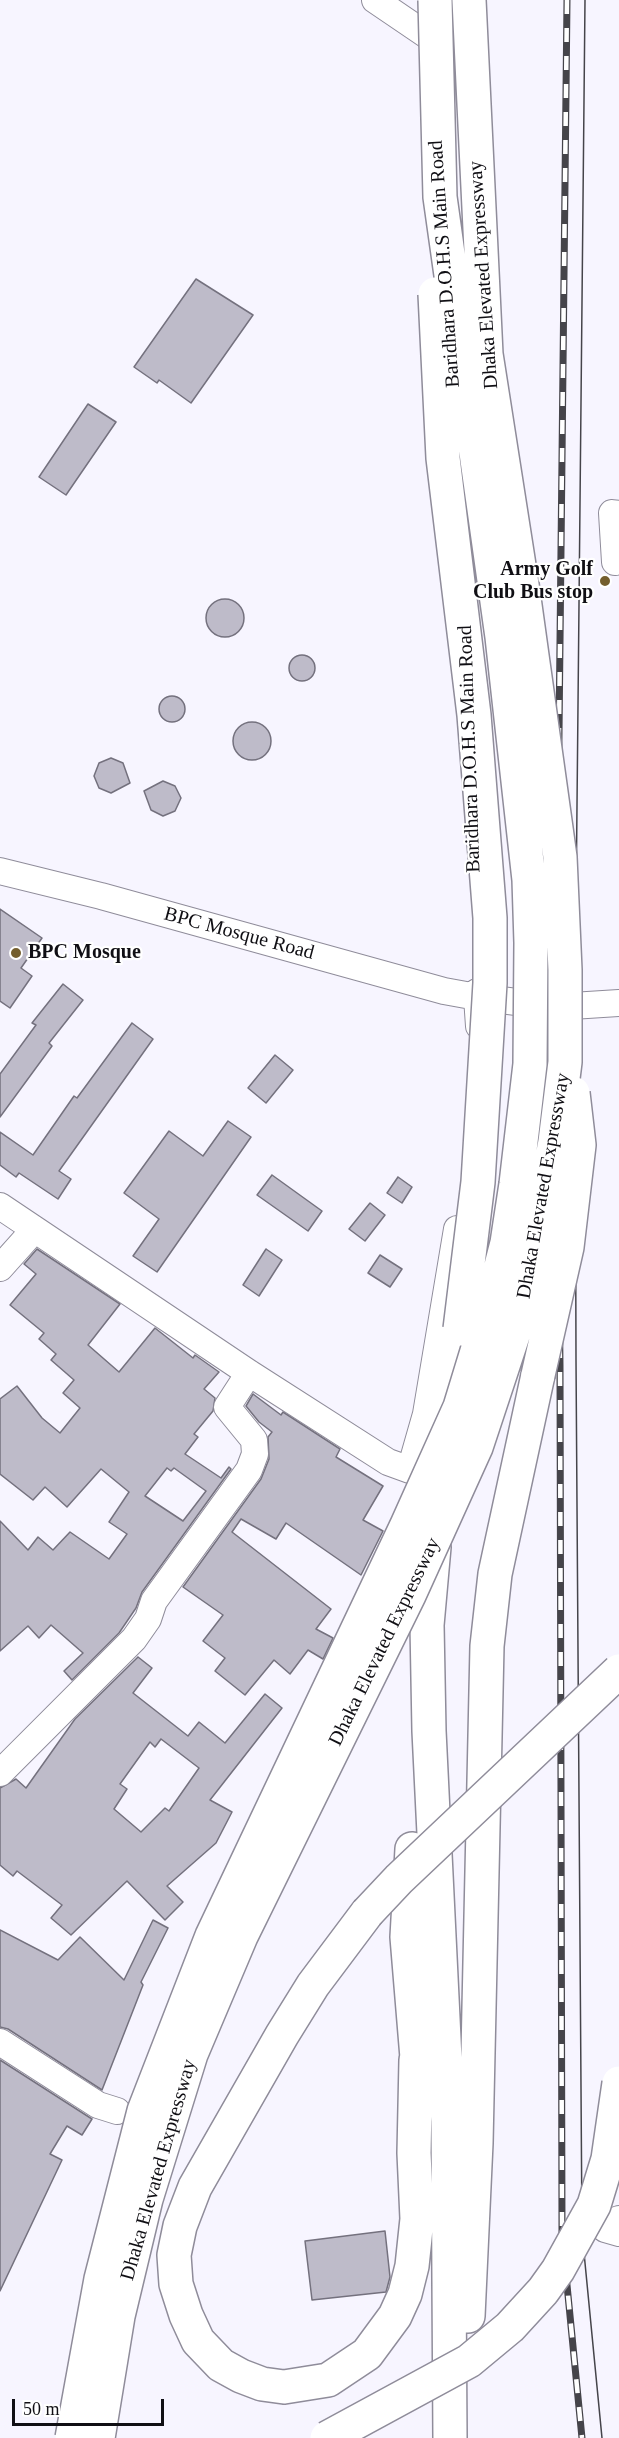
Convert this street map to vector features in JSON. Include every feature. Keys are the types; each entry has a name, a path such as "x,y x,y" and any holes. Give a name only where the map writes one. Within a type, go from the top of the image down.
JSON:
{"highway":[{"name":"Dhaka Elevated Expressway","path":"72,2438 101,2279 125,2176 144,2111 168,2044 212,1936 407,1525 460,1407 507,1243 530,1064 529,880 502,637 440,197 435,0"},
{"name":"Dhaka Elevated Expressway","path":"98,2438 118,2316 146,2199 191,2054 242,1936 409,1595 476,1447 523,1305 540,1231 565,1062 565,970 560,857 523,591 486,354 469,0"},
{"path":"440,197 432,236 443,447 480,776 490,918 489,1006 479,1170 430,1575 427,1625 429,1731 448,2121 447,2282 450,2438"},
{"path":"472,2438 467,2338 476,2143 487,1646 502,1541 567,1248 579,1146 575,1101 565,1062"},
{"path":"416,2060 414,2153 417,2219 412,2266 405,2294 395,2316 367,2354 328,2380 284,2387 262,2384 221,2365 198,2341 186,2315 176,2284 174,2255 180,2226 195,2187 282,2035 314,1985 367,1912 619,1671"},
{"path":"429,1731 415,1825 407,1937 416,2060 434,2224 447,2282"},
{"path":"327,2438 470,2361 510,2327 543,2291 564,2261 594,2205 611,2147 619,2083"}],"street":[{"path":"375,0 428,36"},
{"name":"Baridhara D.O.H.S Main Road","path":"249,1373 388,1462 410,1470 426,1414 469,1159 480,1022 477,997 462,489 428,36 429,0"},
{"path":"615,562 612,513 619,514"},
{"name":"BPC Mosque Road","path":"0,871 101,896 444,991 477,997"},
{"path":"477,997 556,1007 619,1003"},
{"path":"0,1206 249,1373 227,1407 254,1440 255,1454 249,1470 154,1600 148,1618 134,1639 0,1773"},
{"path":"0,1268 34,1230"},
{"path":"0,2042 98,2105 117,2111"},
{"path":"619,2218 610,2222 605,2229 619,2233"}],"building":[{"path":"196,279 253,315 191,403 159,380 157,383 134,367"},
{"path":"88,404 116,422 66,495 39,477"},
{"path":"225,599 238,605 244,618 238,631 225,637 212,631 206,618 212,605"},
{"path":"302,655 311,659 315,668 311,677 302,681 293,677 289,668 293,659"},
{"path":"172,696 181,700 185,709 181,718 172,722 163,718 159,709 163,700"},
{"path":"252,722 265,728 271,741 265,754 252,760 239,754 233,741 239,728"},
{"path":"111,758 123,763 130,783 111,793 99,788 94,776 99,763"},
{"path":"163,781 175,786 181,798 175,811 163,816 151,810 144,791"},
{"name":"BPC Mosque","path":"0,909 42,938 21,968 32,976 10,1008 0,1001"},
{"path":"63,984 83,1000 49,1043 52,1046 0,1117 0,1074 36,1025 32,1023"},
{"path":"132,1023 153,1039 59,1171 71,1179 58,1199 19,1173 16,1177 0,1165 0,1132 33,1155 74,1096 77,1098"},
{"path":"275,1055 293,1070 266,1103 248,1088"},
{"path":"228,1121 251,1137 157,1272 133,1256 159,1219 124,1193 169,1131 203,1156"},
{"path":"272,1175 322,1211 308,1231 257,1195"},
{"path":"398,1177 412,1187 402,1203 387,1193"},
{"path":"370,1203 385,1215 365,1241 349,1229"},
{"path":"37,1249 120,1304 88,1345 119,1372 155,1328 193,1358 195,1355 219,1372 204,1389 215,1398 213,1411 194,1434 198,1437 185,1454 221,1478 229,1467 231,1469 142,1592 136,1608 119,1633 72,1680 64,1671 83,1653 51,1625 39,1638 28,1626 0,1651 0,1521 28,1550 38,1537 53,1550 70,1532 109,1559 127,1534 109,1522 129,1492 101,1469 67,1507 45,1487 33,1500 0,1474 0,1399 17,1386 42,1418 60,1433 80,1408 63,1393 74,1380 51,1360 56,1354 39,1339 44,1333 10,1305 36,1274 24,1264","holes":["167,1468 171,1471 174,1468 206,1491 183,1521 145,1496"]},
{"path":"266,1249 282,1260 259,1296 243,1285"},
{"path":"380,1255 402,1269 390,1287 368,1273"},
{"path":"253,1394 281,1415 283,1412 340,1449 336,1457 383,1486 363,1520 383,1531 361,1575 286,1523 276,1539 241,1519 232,1532 331,1609 316,1629 333,1638 323,1659 308,1650 290,1674 274,1660 245,1695 215,1671 225,1658 203,1641 223,1615 183,1587 261,1479 269,1459 268,1437 272,1432 259,1422 246,1406"},
{"path":"138,1657 152,1668 133,1693 188,1736 199,1722 225,1743 265,1694 282,1708 210,1800 232,1812 216,1843 167,1886 183,1902 165,1920 127,1881 71,1935 51,1918 62,1905 17,1871 13,1876 0,1865 0,1788 16,1779 26,1788 75,1719","holes":["161,1739 199,1768 169,1811 165,1808 141,1832 114,1809 127,1789 120,1784 150,1742 155,1747"]},
{"path":"153,1920 168,1928 141,1982 143,1985 102,2090 8,2029 0,2027 0,1930 58,1960 80,1937 124,1980"},
{"path":"0,2060 92,2119 82,2135 67,2126 50,2154 62,2160 0,2291"},
{"path":"385,2231 390,2277 386,2292 312,2300 305,2241"}],"tram line":[{"path":"585,0 575,1006 582,2232 602,2438"}],"railway":[{"path":"567,0 556,1007 560,1366 562,2234 582,2438"}],"place":[{"name":"Army Golf Club Bus stop","path":"605,581"},
{"name":"BPC Mosque","path":"16,953"}]}
